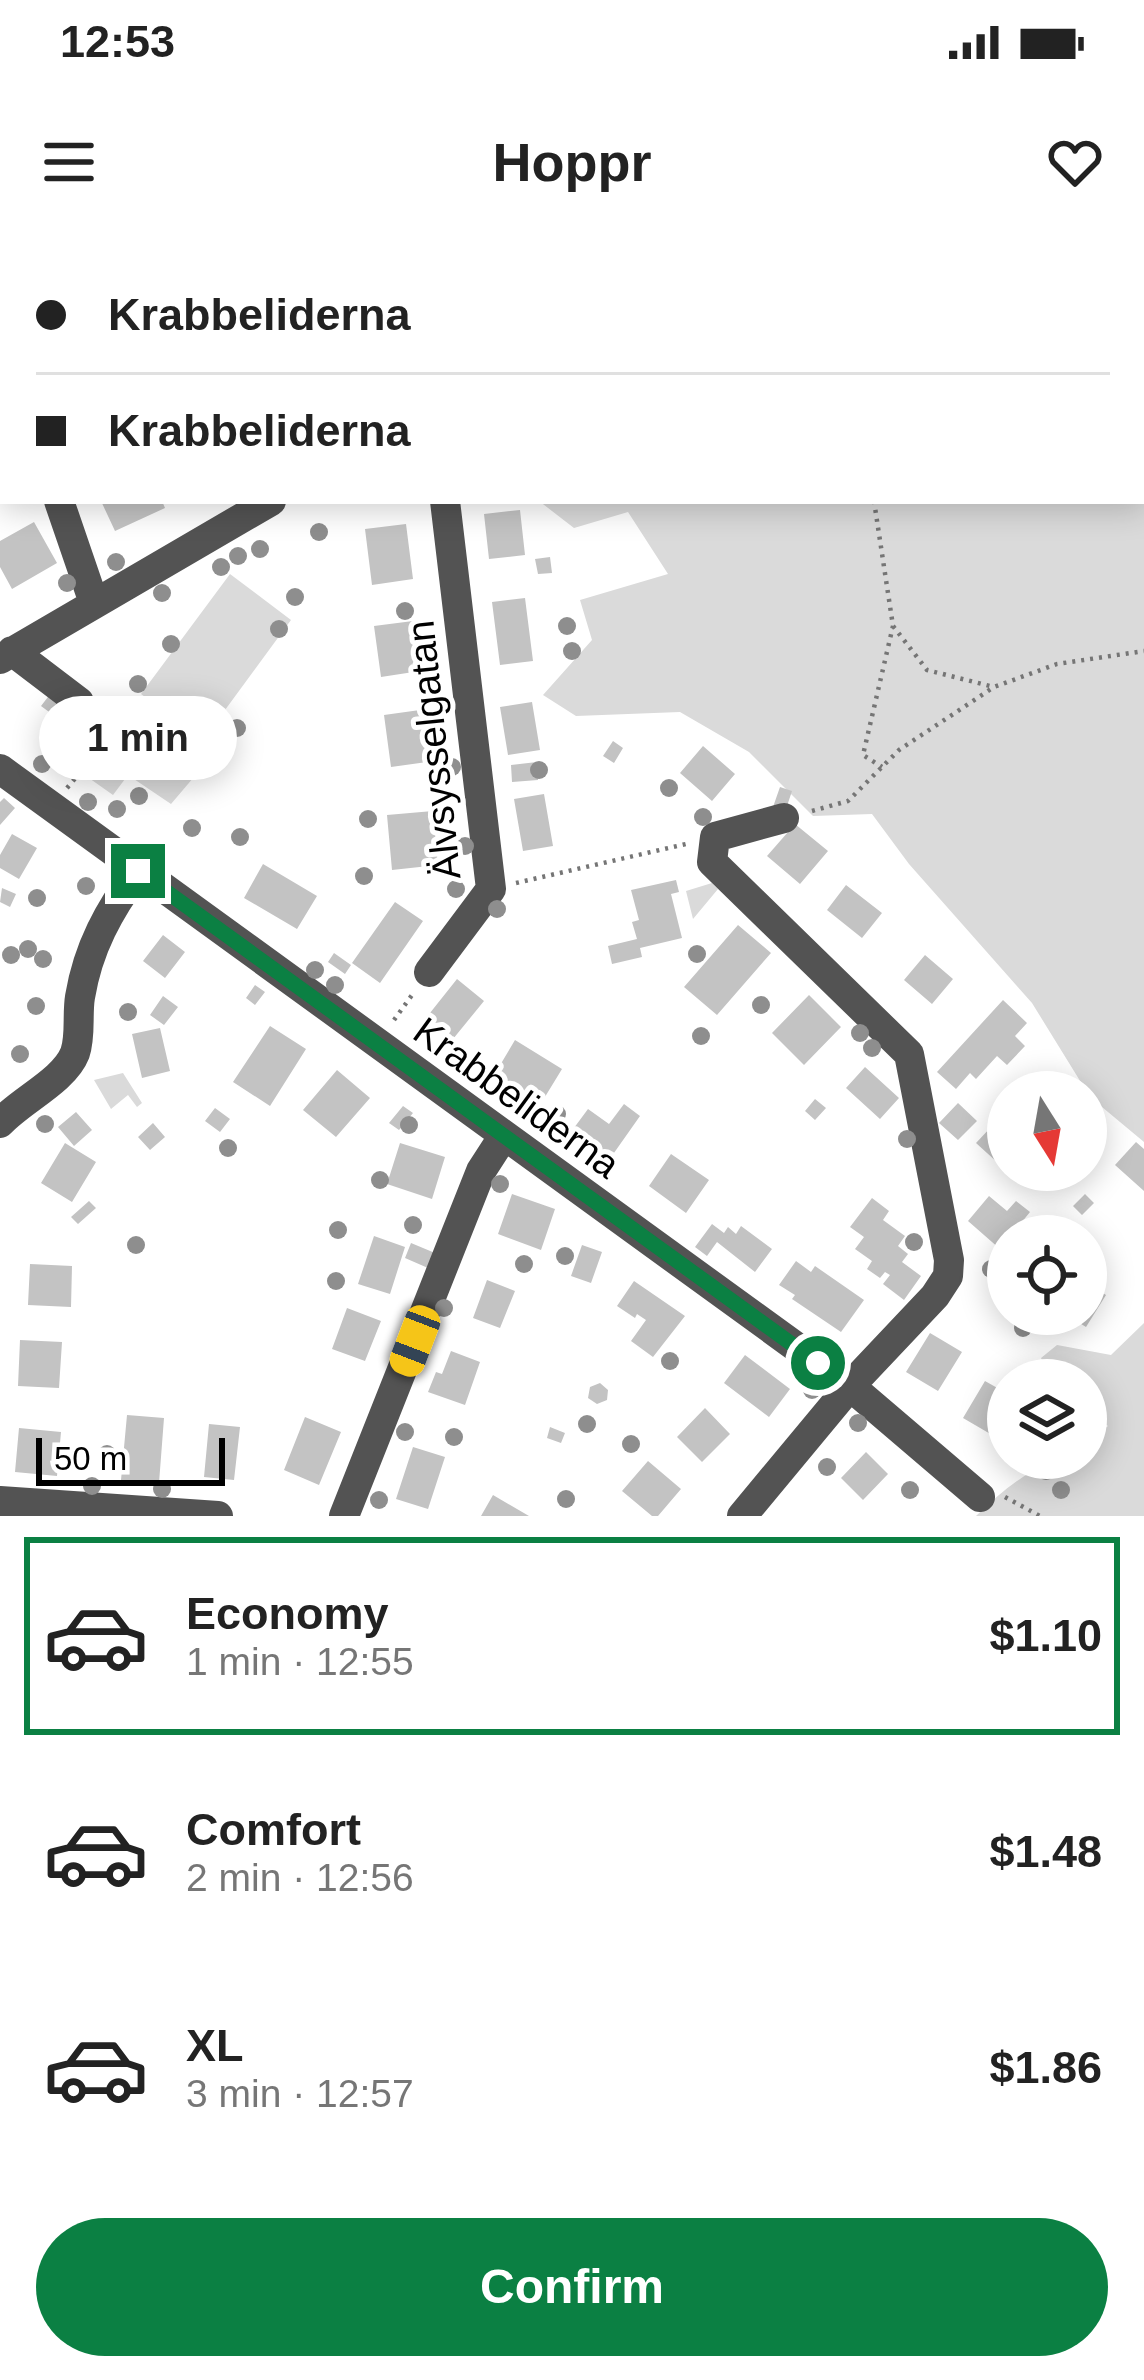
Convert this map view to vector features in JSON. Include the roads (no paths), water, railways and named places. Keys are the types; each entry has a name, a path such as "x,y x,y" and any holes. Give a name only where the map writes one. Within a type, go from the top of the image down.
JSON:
{"street":[{"path":"60,504 94,603"},
{"path":"79,701 6,655 266,504"},
{"name":"Älvsysselgatan","path":"429,972 491,889 445,504"},
{"name":"Krabbeliderna","path":"0,769 850,1386 980,1497"},
{"path":"742,1516 948,1276 945,1232 909,1054 712,862 715,837 784,818"},
{"path":"0,1123 64,1071 74,1054 90,950 138,871"},
{"path":"344,1516 481,1171 503,1137"},
{"path":"0,1501 218,1516"}]}
